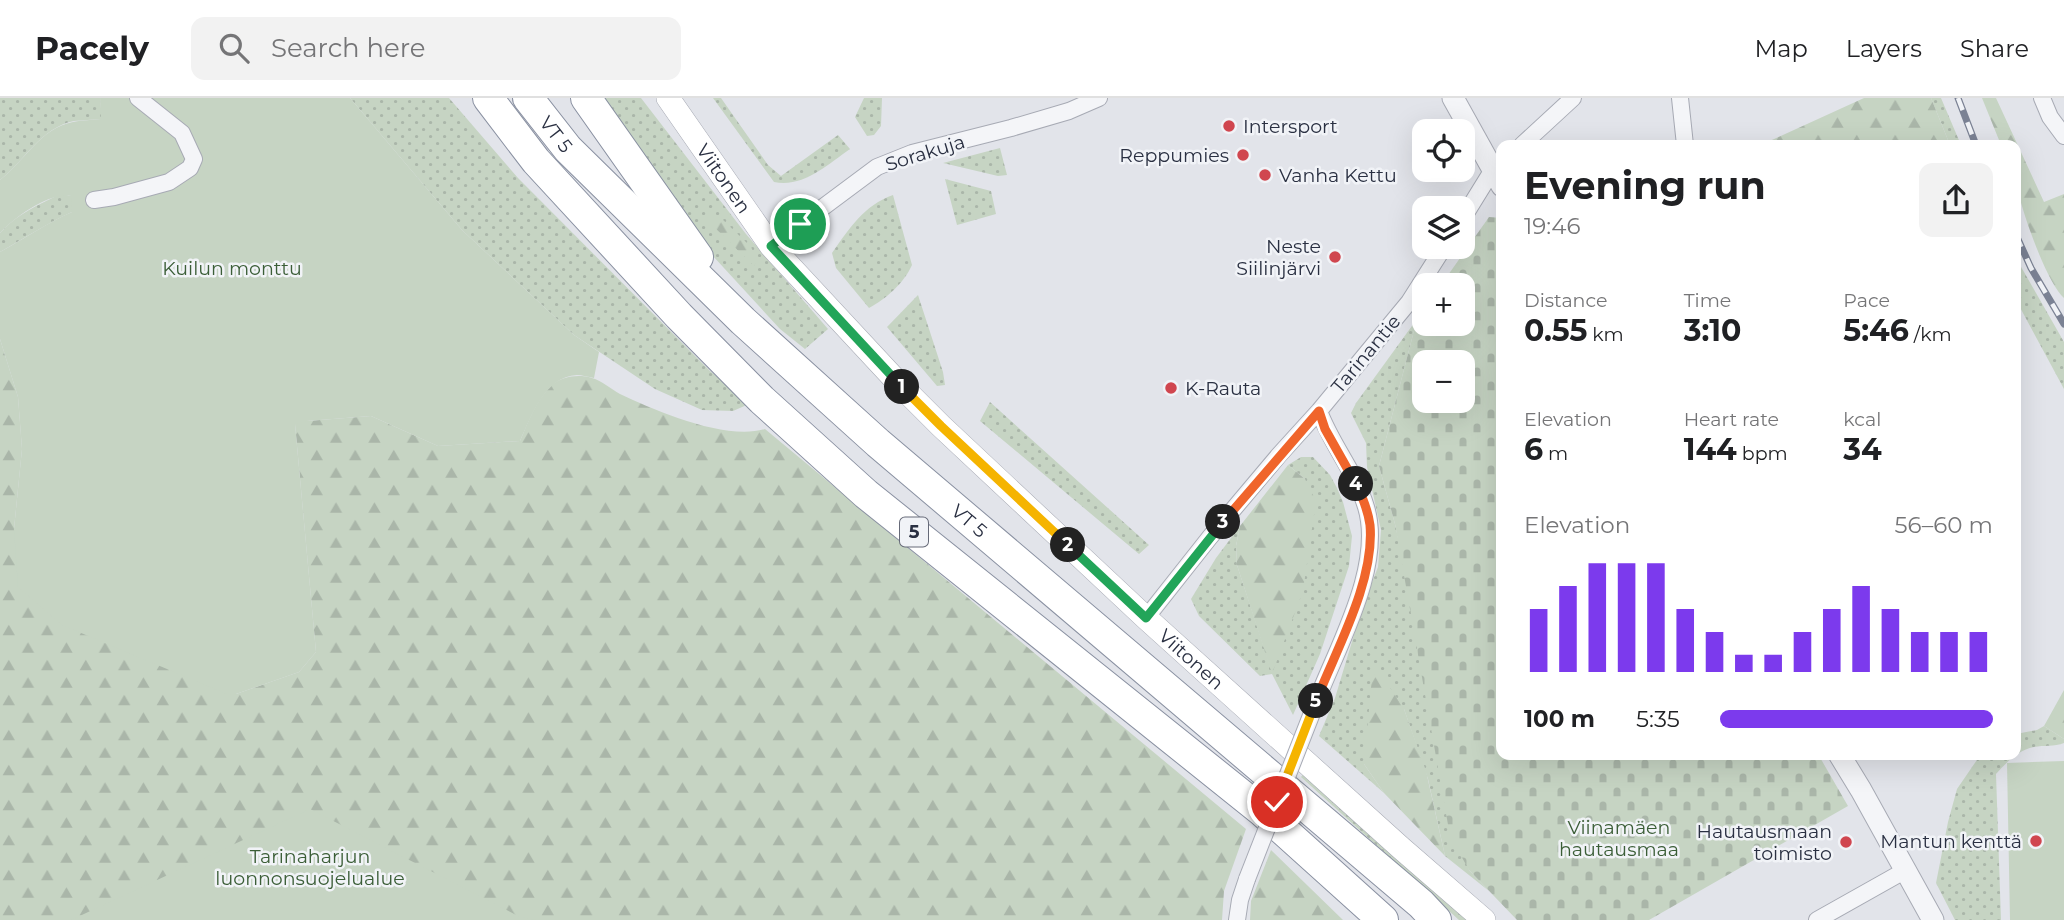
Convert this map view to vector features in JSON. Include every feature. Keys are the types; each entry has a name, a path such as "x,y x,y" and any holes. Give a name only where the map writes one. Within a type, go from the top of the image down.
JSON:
{"highway":[{"name":"VT 5","path":"488,98 536,161 679,316 762,400 866,494 1263,812 1383,920"},
{"name":"VT 5","path":"528,98 568,149 743,321 878,443 1421,904 1436,920"},
{"path":"586,98 743,321"}],"main road":[{"name":"Viitonen","path":"668,98 771,246 941,426 1146,618 1484,920"}],"street":[{"path":"94,200 169,182 190,168 194,159 182,133 138,98"},
{"name":"Sorakuja","path":"771,246 877,167 912,153 1069,111 1099,98"},
{"path":"1453,98 1496,170"},
{"path":"1554,117 1558,98"},
{"path":"1528,140 1573,98"},
{"path":"1680,98 1684,140"},
{"path":"2042,98 2050,117 2064,136"},
{"path":"1475,203 1496,176"},
{"name":"Tarinantie","path":"1146,618 1218,527 1409,302 1436,259"},
{"path":"1237,920 1247,879 1356,602 1368,563 1370,524 1366,505 1325,429 1319,411"},
{"path":"1842,760 1933,920"},
{"path":"1817,920 1906,870"}],"green space":[{"path":"0,98 100,98 102,119 74,121 52,130 0,180"},
{"name":"Kuilun monttu","path":"100,98 350,98 462,230 574,335 599,352 594,378 577,375 556,382 534,410 520,441 438,446 371,416 295,424 316,652 299,672 236,694 229,695 62,625 18,587 14,529 22,449 18,397 0,339 0,252 72,212 71,196 53,198 23,213 0,233 0,180 51,131 73,122 101,119"},
{"path":"350,98 449,98 518,178 710,371 749,404 733,411 702,410 655,389 574,335 462,230"},
{"path":"599,98 641,98 746,234 828,329 805,349 780,329 701,243"},
{"path":"713,98 721,98 768,165 781,176 838,135 850,149 805,178 795,182 774,182"},
{"path":"864,98 882,98 881,126 874,135 867,136 855,117"},
{"path":"1864,98 1931,98 1948,140 1772,140"},
{"path":"1931,98 1941,98 1959,140 1948,140"},
{"path":"1982,98 1996,98 2015,140 1999,140"},
{"path":"1000,148 1007,175 998,176 943,163"},
{"path":"2021,152 2044,202 2064,194 2064,298 2042,261 2023,210"},
{"path":"945,179 991,191 996,214 957,225"},
{"path":"61,194 72,196 72,212 0,252 0,233 7,226 29,210"},
{"path":"893,195 912,265 894,290 869,308 836,268 832,253 865,211"},
{"path":"718,215 751,247 757,259 754,266 705,218"},
{"name":"Viinamäen hautausmaa","path":"1489,217 1496,218 1496,760 1821,760 1848,806 1649,920 1517,920 1469,870 1450,836 1395,524 1379,466 1413,336 1475,336 1475,273 1449,273 1459,259 1475,259 1475,237"},
{"path":"2021,267 2064,342 2064,389 2021,309"},
{"path":"918,295 945,385 937,386 887,327"},
{"path":"1412,326 1413,336 1379,466 1395,524 1469,870 1489,891 1445,856 1428,779 1404,709 1364,764 1384,793 1319,736 1335,698 1363,605 1378,567 1381,530 1367,467 1366,443 1351,413"},
{"path":"0,339 18,397 22,449 14,529 236,694 299,672 316,652 295,424 249,359 307,421 371,416 438,446 520,441 546,391 561,380 576,376 596,379 635,401 711,428 749,432 765,429 1246,829 1224,891 1222,920 0,920"},
{"path":"990,402 1149,545 1139,554 980,421"},
{"path":"1301,457 1313,457 1330,475 1343,502 1352,536 1349,566 1320,654 1293,715 1272,674 1260,676 1199,616 1191,599 1240,526 1236,546 1237,565 1272,672 1305,479 1288,465"},
{"path":"1288,465 1305,479 1316,501 1303,591 1272,674 1237,565 1236,546 1240,526"},
{"path":"1378,669 1404,709 1426,771 1445,856 1384,793 1364,764 1372,677"},
{"path":"2064,690 2064,739 2044,726"},
{"path":"2044,726 2064,739 2064,743 2034,747 2021,752 2021,733"},
{"path":"1977,760 2010,760 1996,774 2001,920 1955,920 1936,883 1957,789"},
{"name":"Mantun kenttä","path":"2064,761 2064,920 2010,920 2007,763"},
{"path":"1305,772 1472,920 1459,920 1301,777"},
{"name":"Tarinaharjun luonnonsuojelualue","path":"310,809 520,917 536,920 71,920"},
{"path":"1271,850 1343,920 1250,920 1251,901"}],"railway":[{"path":"1958,98 1974,140"},
{"path":"2021,246 2064,324"}],"place":[{"name":"Intersport","path":"1229,126"},
{"name":"Reppumies","path":"1243,155"},
{"name":"Vanha Kettu","path":"1265,175"},
{"name":"Neste Siilinjärvi","path":"1335,257"},
{"name":"K-Rauta","path":"1171,388"},
{"name":"Mantun kenttä","path":"2036,841"},
{"name":"Hautausmaan toimisto","path":"1846,842"}],"route":[{"path":"800,224 771,246 941,426 1146,618 1210,537 1319,411 1325,429 1366,505 1370,524 1368,563 1356,602 1277,802"}]}
